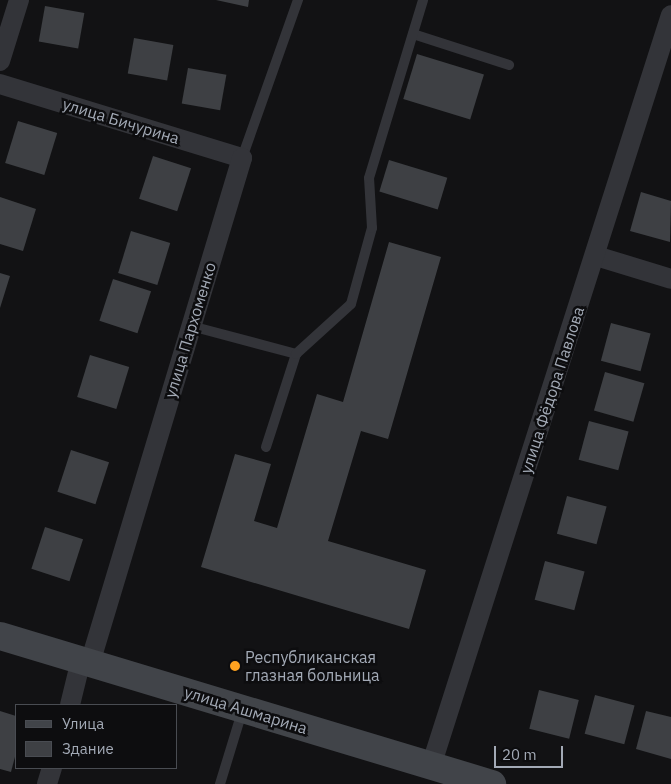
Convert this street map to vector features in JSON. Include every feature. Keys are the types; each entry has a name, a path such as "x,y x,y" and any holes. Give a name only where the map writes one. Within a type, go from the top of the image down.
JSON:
{"street":[{"path":"0,61 19,0"},
{"name":"улица Фёдора Павлова","path":"431,766 596,256 671,15"},
{"name":"улица Бичурина","path":"0,84 242,158"},
{"name":"улица Пархоменко","path":"70,704 192,326 242,158"},
{"path":"596,256 671,280"},
{"name":"улица Ашмарина","path":"0,636 431,766 458,779 492,784"},
{"path":"47,784 52,769"}],"lane":[{"name":"улица Пархоменко","path":"242,158 298,0"},
{"path":"266,447 296,354 351,304 372,228 369,178 423,0"},
{"path":"412,34 509,65"},
{"path":"192,326 296,354"},
{"path":"220,784 243,708"}],"building":[{"path":"216,0 249,0 248,7"},
{"path":"45,6 84,13 78,48 39,41"},
{"path":"134,38 173,45 167,80 128,73"},
{"path":"417,54 484,74 470,119 403,99"},
{"path":"188,68 226,75 220,110 182,103"},
{"path":"18,121 57,133 44,175 5,163"},
{"path":"153,156 191,168 177,211 139,199"},
{"path":"389,160 447,178 438,209 379,192"},
{"path":"641,192 671,201 670,242 630,231"},
{"path":"0,197 36,209 23,251 0,244"},
{"path":"131,231 170,243 157,285 118,273"},
{"path":"389,242 441,257 388,439 361,431 328,541 426,570 409,629 201,567 235,454 271,464 254,521 277,528 317,394 343,402"},
{"path":"0,273 10,276 0,308"},
{"path":"113,279 151,291 137,333 99,321"},
{"path":"611,323 651,334 641,371 601,361"},
{"path":"90,355 129,367 116,409 77,397"},
{"path":"605,372 644,383 633,422 594,410"},
{"path":"589,421 629,432 618,470 579,460"},
{"path":"71,450 109,462 95,504 57,492"},
{"path":"567,496 607,507 597,544 557,534"},
{"path":"45,527 83,539 69,581 31,569"},
{"path":"545,561 585,572 574,610 535,600"},
{"path":"539,690 579,700 569,739 529,729"},
{"path":"595,695 635,706 624,744 585,734"},
{"path":"0,711 15,716 15,757 11,772 0,769"},
{"path":"646,711 671,717 671,759 636,749"}],"place":[{"name":"Республиканская глазная больница","path":"235,666"}]}
